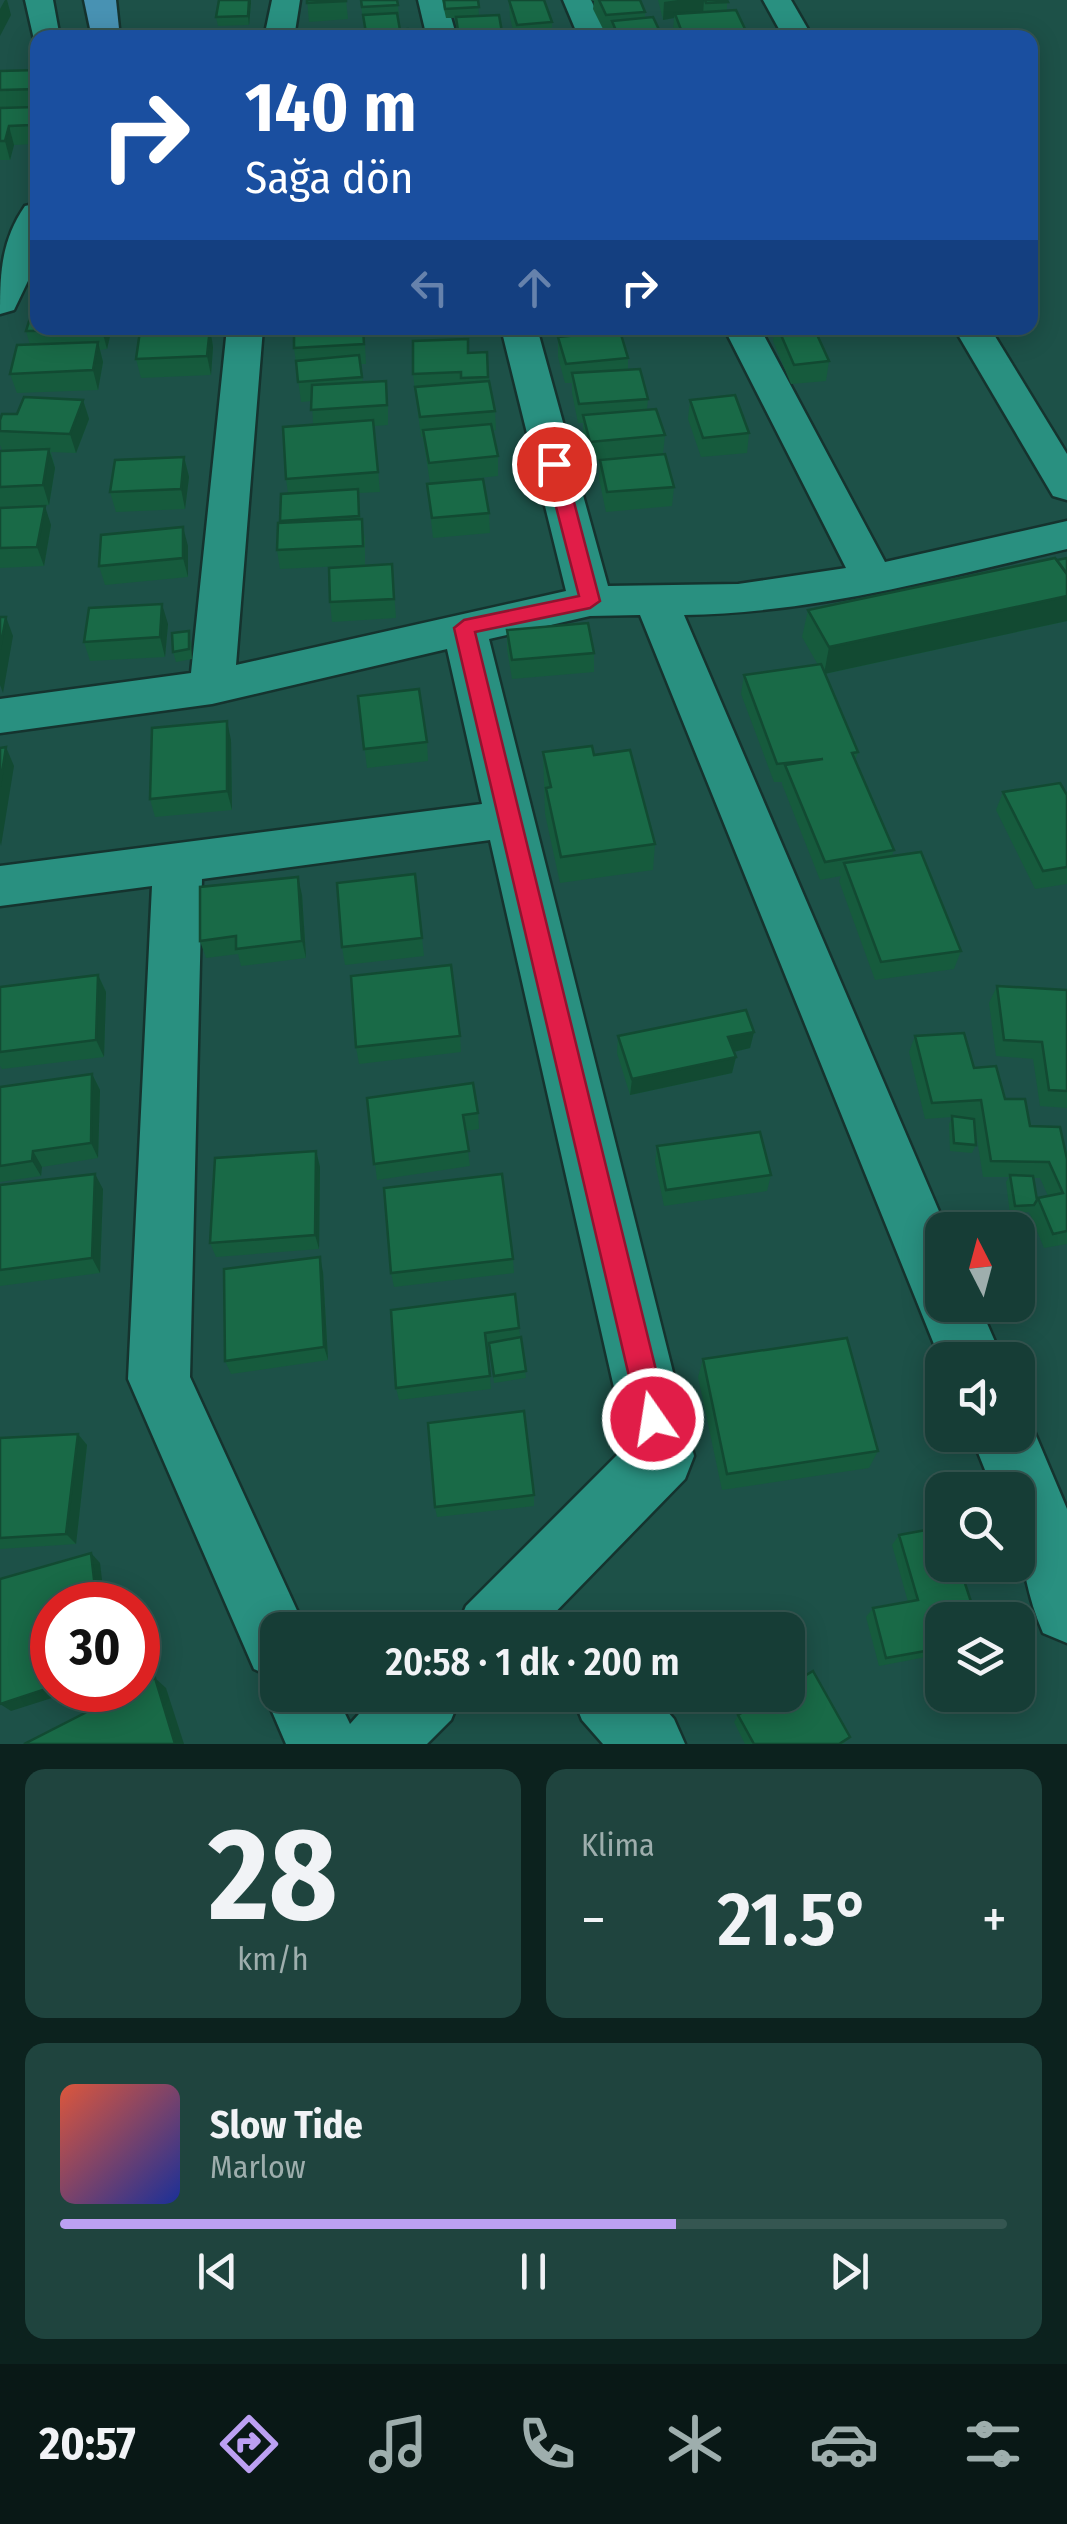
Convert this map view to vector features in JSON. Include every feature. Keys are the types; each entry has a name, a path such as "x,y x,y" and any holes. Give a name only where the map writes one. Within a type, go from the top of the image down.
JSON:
{"highway":[{"path":"100,0 105,30"}],"street":[{"path":"39,0 43,30"},
{"path":"280,30 286,0"},
{"path":"432,0 440,30"},
{"path":"577,0 590,30"},
{"path":"777,0 794,30"},
{"path":"0,302 30,233"},
{"path":"212,687 244,335"},
{"path":"521,335 590,601"},
{"path":"746,335 872,579"},
{"path":"976,335 1067,487"},
{"path":"0,716 212,687 590,601 738,599 872,579 1067,535"},
{"path":"655,598 925,1248"},
{"path":"464,628 662,1456 527,1612"},
{"path":"0,886 509,819"},
{"path":"178,864 159,1379 263,1612"},
{"path":"1010,1452 1055,1560 1067,1609"},
{"path":"308,1712 322,1744"},
{"path":"377,1744 409,1712"},
{"path":"622,1712 649,1744"}],"building":[{"path":"219,0 249,0 248,16 216,17"},
{"path":"346,0 346,1 307,3"},
{"path":"361,0 397,0 398,5 362,7"},
{"path":"444,0 478,0 479,7 445,9"},
{"path":"509,0 544,0 552,22 517,25"},
{"path":"599,0 640,0 645,12 606,15"},
{"path":"736,10 746,30 681,30 675,14"},
{"path":"397,13 400,30 366,30 363,15"},
{"path":"499,15 502,30 458,30 456,17"},
{"path":"653,17 659,30 616,30 612,21"},
{"path":"30,70 30,89 0,90 0,71"},
{"path":"30,107 30,125 9,126 5,141 0,141 0,108"},
{"path":"139,335 209,335 207,356 136,359"},
{"path":"294,335 363,335 364,344 294,348"},
{"path":"621,335 628,358 566,364 558,337"},
{"path":"781,335 817,335 829,361 794,365"},
{"path":"468,339 468,353 487,352 488,377 461,378 461,372 413,374 413,341"},
{"path":"98,342 93,370 10,374 17,345"},
{"path":"359,355 362,377 298,382 296,361"},
{"path":"640,369 648,399 579,404 572,373"},
{"path":"386,381 387,405 311,410 312,385"},
{"path":"489,381 495,411 420,417 415,387"},
{"path":"735,395 749,433 703,438 690,400"},
{"path":"24,397 83,400 70,434 0,431 2,414 17,414"},
{"path":"656,409 665,435 590,442 583,415"},
{"path":"373,420 378,472 286,479 283,427"},
{"path":"491,424 498,456 429,463 423,430"},
{"path":"49,449 43,485 0,487 0,451"},
{"path":"665,454 674,487 607,492 600,460"},
{"path":"184,457 181,489 110,492 115,460"},
{"path":"483,479 489,513 432,518 427,484"},
{"path":"358,489 359,516 280,521 281,494"},
{"path":"45,506 37,547 0,548 0,508"},
{"path":"362,519 363,546 277,550 278,523"},
{"path":"183,527 183,558 99,566 101,535"},
{"path":"1055,558 1067,574 1067,596 829,647 808,610"},
{"path":"1067,558 1067,574 1057,560"},
{"path":"392,564 394,599 330,602 329,568"},
{"path":"162,604 160,637 84,642 89,608"},
{"path":"0,617 6,617 0,649"},
{"path":"588,623 594,653 512,660 507,630"},
{"path":"189,631 189,649 173,652 172,633"},
{"path":"821,664 858,752 852,753 894,850 825,862 785,765 823,759 777,764 744,675"},
{"path":"419,689 427,742 364,749 358,696"},
{"path":"227,721 227,791 150,799 152,728"},
{"path":"592,746 594,755 630,750 655,844 561,857 546,788 551,787 543,752"},
{"path":"6,747 0,786 0,748"},
{"path":"1060,783 1067,795 1067,867 1043,871 1003,792"},
{"path":"921,852 961,951 881,962 844,863"},
{"path":"415,874 422,938 342,947 337,883"},
{"path":"298,877 302,941 236,949 236,936 200,941 200,887"},
{"path":"451,965 460,1036 356,1047 351,976"},
{"path":"98,975 96,1040 0,1052 0,987"},
{"path":"997,986 1067,990 1067,1091 1049,1090 1042,1042 1004,1040"},
{"path":"746,1010 754,1032 728,1037 736,1057 632,1079 618,1036"},
{"path":"964,1033 974,1068 996,1066 1005,1099 1025,1099 1030,1126 1060,1127 1067,1159 1067,1231 1053,1234 1038,1198 1063,1193 1049,1162 991,1161 981,1100 932,1103 915,1036"},
{"path":"92,1074 91,1143 33,1151 32,1161 0,1166 0,1087"},
{"path":"473,1083 478,1113 463,1115 469,1151 374,1164 367,1098"},
{"path":"952,1116 974,1119 976,1145 954,1143"},
{"path":"760,1132 771,1175 666,1190 657,1146"},
{"path":"316,1151 315,1235 210,1243 215,1158"},
{"path":"95,1174 92,1258 0,1270 0,1185"},
{"path":"502,1174 513,1259 391,1273 384,1188"},
{"path":"1010,1175 1033,1176 1037,1200 1034,1205 1015,1206"},
{"path":"320,1257 324,1347 225,1361 224,1269"},
{"path":"515,1294 519,1328 485,1333 490,1376 396,1388 391,1310"},
{"path":"521,1337 526,1371 494,1376 489,1343"},
{"path":"847,1338 878,1451 727,1474 703,1359"},
{"path":"524,1411 534,1495 435,1507 428,1423"},
{"path":"78,1434 66,1534 0,1538 0,1438"},
{"path":"925,1530 925,1582 965,1582 971,1602 925,1602 925,1651 886,1658 873,1608 918,1600 899,1535"},
{"path":"91,1553 94,1582 30,1582 30,1694 0,1704 0,1579"},
{"path":"813,1671 850,1737 839,1744 754,1744 738,1715 805,1712 805,1676"},
{"path":"160,1694 175,1744 24,1744 87,1712 160,1712"}],"route":[{"path":"554,464 590,601 464,628 653,1419"}]}
